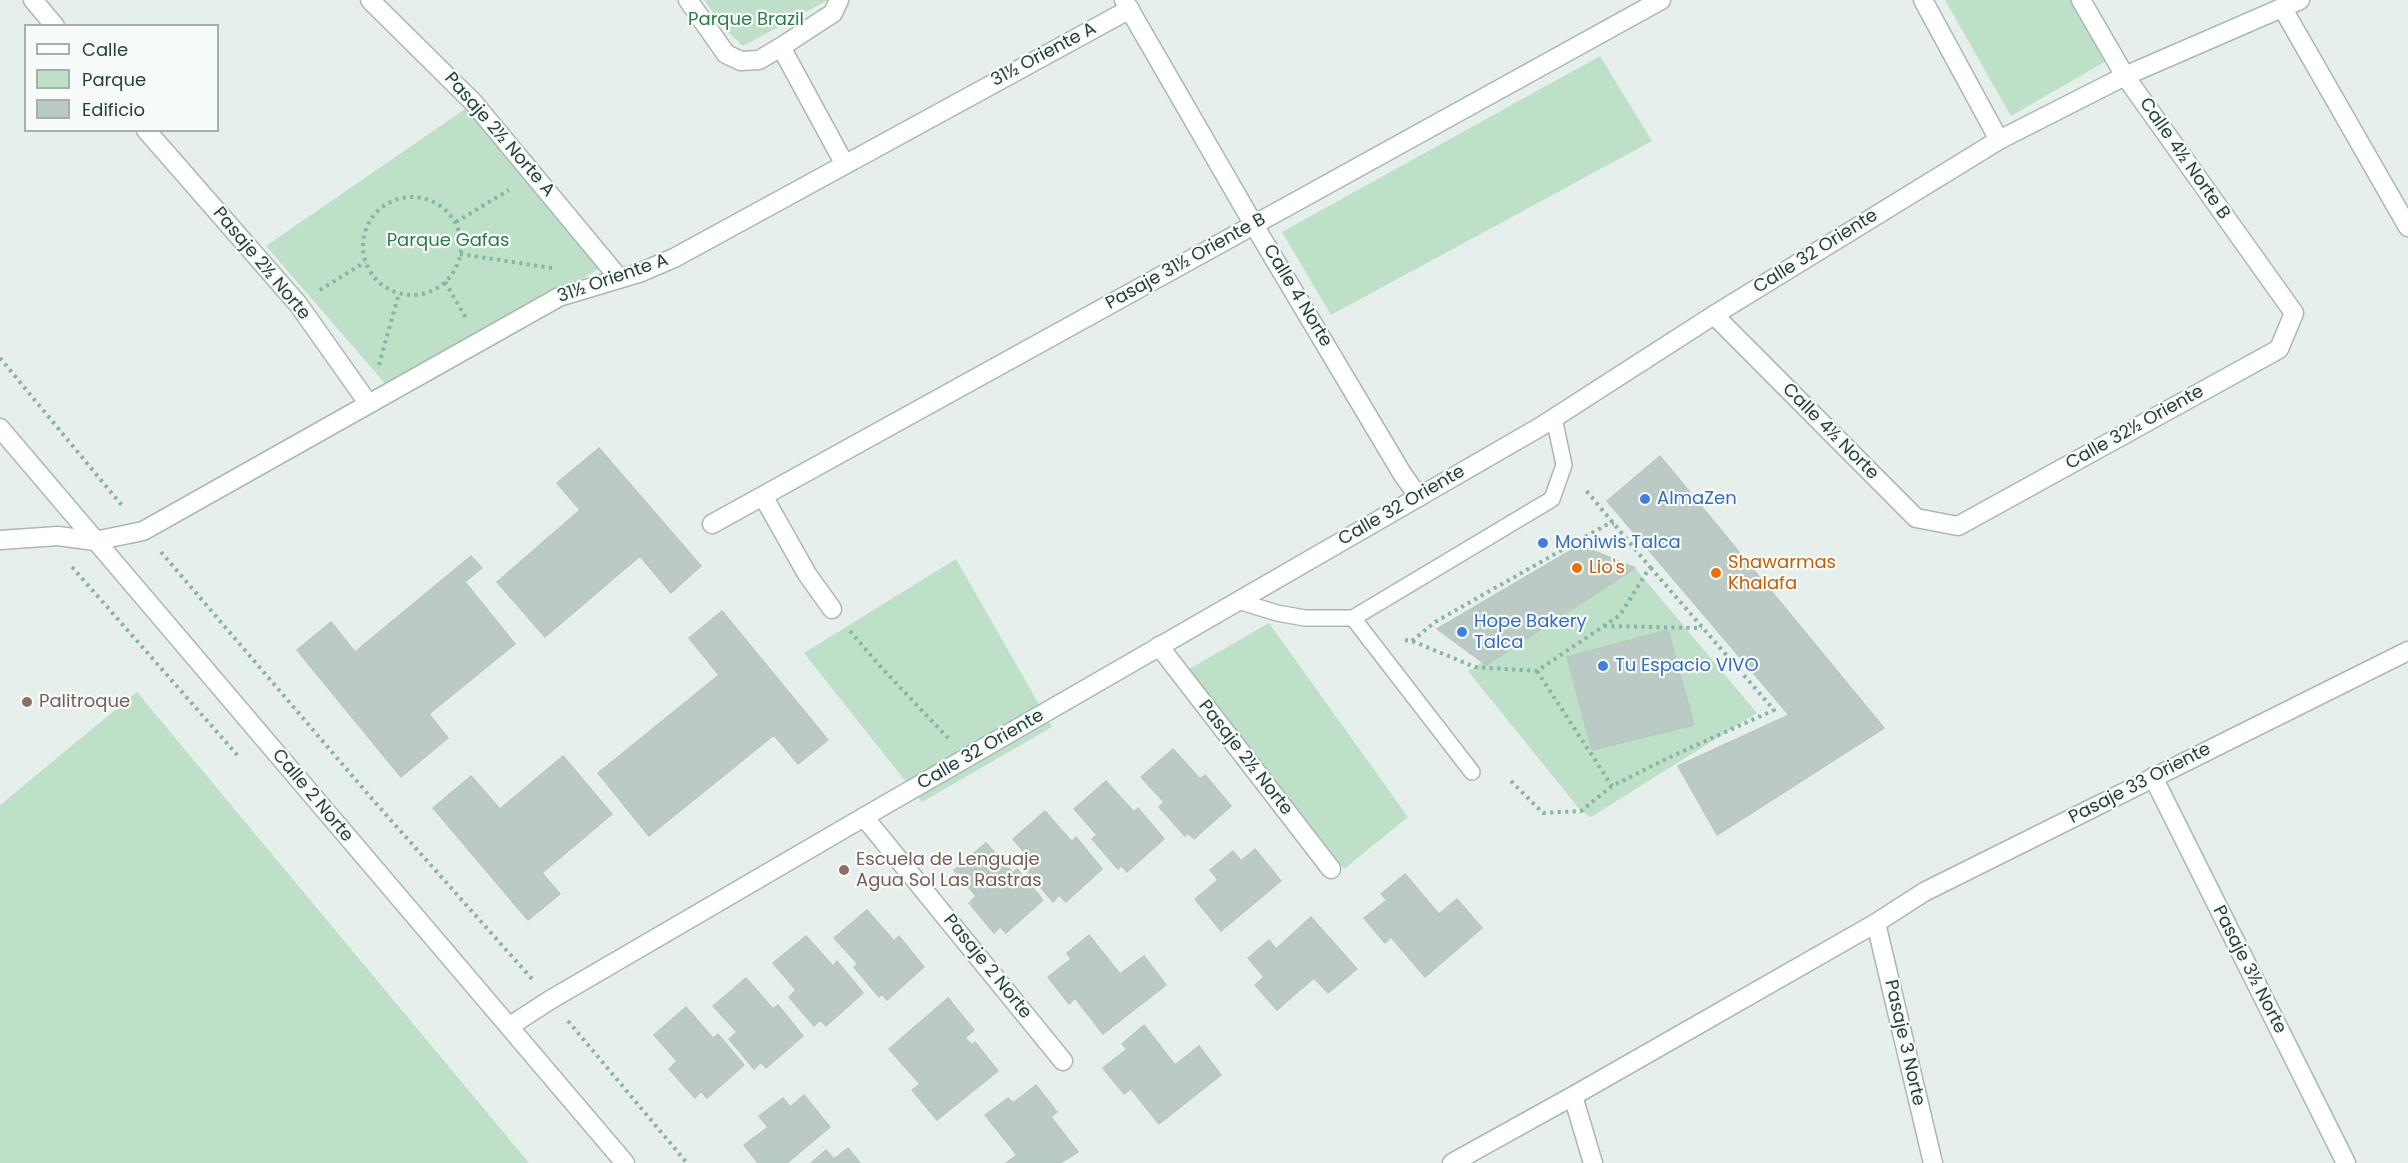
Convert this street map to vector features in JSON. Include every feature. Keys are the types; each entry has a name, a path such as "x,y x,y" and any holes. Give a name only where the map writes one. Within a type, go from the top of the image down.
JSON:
{"street":[{"path":"33,0 53,24"},
{"name":"Pasaje 2½ Norte A","path":"370,0 466,95 619,278"},
{"path":"688,0 726,54 741,61 759,60 781,47 833,13 839,0"},
{"name":"Pasaje 31½ Oriente B","path":"712,524 1661,0"},
{"path":"1923,0 1999,140"},
{"name":"Calle 4½ Norte B","path":"2081,0 2125,76 2294,313"},
{"name":"Calle 32 Oriente","path":"510,1026 550,1000 864,817 1554,418 1714,315 1999,140 2125,76 2300,0"},
{"name":"Calle 4 Norte","path":"1127,5 1254,225 1403,475 1419,497"},
{"name":"31½ Oriente A","path":"0,540 58,536 95,541 143,531 559,297 639,273 674,258 1127,5"},
{"path":"2283,9 2408,227"},
{"path":"781,47 844,163"},
{"name":"Pasaje 2½ Norte","path":"148,132 298,304 368,403"},
{"name":"Calle 32½ Oriente","path":"1958,526 2279,349 2294,313"},
{"name":"Calle 4½ Norte","path":"1714,315 1916,518 1958,526"},
{"name":"Calle 2 Norte","path":"0,428 625,1163"},
{"path":"763,496 807,574 832,609"},
{"name":"Pasaje 2½ Norte","path":"1159,646 1331,869"},
{"name":"Pasaje 33 Oriente","path":"1452,1163 1876,923 1924,892 2408,651"},
{"name":"Pasaje 3½ Norte","path":"2153,777 2346,1163"},
{"name":"Pasaje 2 Norte","path":"864,817 1064,1061"},
{"name":"Pasaje 3 Norte","path":"1876,923 1933,1163"},
{"path":"1573,1096 1593,1163"}],"lane":[{"path":"1238,601 1277,613 1305,618 1353,618 1552,499 1564,465 1554,418"},
{"path":"1353,618 1472,772"}],"path":[{"path":"456,222 534,175"},
{"path":"416,197 431,201 446,210 456,222 460,238 460,254 455,270 445,282 423,293 399,293 385,286 373,275 365,262 363,246 365,230 373,216 384,205 399,198 416,197"},
{"path":"460,254 562,270"},
{"path":"298,304 365,262"},
{"path":"445,282 479,341"},
{"path":"368,403 399,293"},
{"path":"0,358 143,531 373,800 550,1000 687,1163"},
{"path":"1511,782 1543,813 1581,811 1612,786 1774,710 1564,465"},
{"path":"1412,641 1435,622 1606,525 1615,523"},
{"path":"1368,636 1412,641 1475,667 1537,671 1620,615 1650,567"},
{"path":"832,609 880,666 966,758"},
{"path":"1604,626 1703,628"},
{"path":"1537,671 1612,786"}],"green space":[{"name":"Parque Brazil","path":"704,0 828,0 743,46 725,29"},
{"path":"1945,0 2076,0 2108,60 2011,116"},
{"path":"1600,56 1652,141 1331,315 1282,232"},
{"name":"Parque Gafas","path":"468,107 606,265 389,388 266,246"},
{"path":"956,559 1052,727 922,802 804,653"},
{"path":"1635,568 1757,713 1591,817 1581,811 1468,671"},
{"path":"1269,623 1408,817 1344,869 1182,673"},
{"path":"137,692 529,1163 0,1163 0,805"}],"building":[{"path":"599,448 701,566 671,593 640,556 545,637 497,582 580,510 557,483"},
{"path":"1660,456 1884,728 1717,835 1678,766 1789,715 1607,501"},
{"path":"1580,545 1635,568 1486,665 1437,629"},
{"path":"471,556 482,568 465,582 515,644 429,714 448,738 401,777 297,650 331,622 355,652"},
{"path":"722,611 828,740 798,764 774,735 649,836 598,773 719,675 689,638"},
{"path":"1668,630 1694,725 1592,750 1567,657"},
{"path":"1173,749 1200,779 1205,775 1231,806 1194,839 1188,833 1185,836 1159,807 1164,802 1141,777"},
{"path":"563,756 612,814 542,873 560,894 528,920 433,808 471,776 500,809"},
{"path":"1106,781 1134,812 1138,808 1164,839 1127,872 1121,865 1118,869 1092,839 1097,835 1074,809"},
{"path":"1045,811 1072,842 1076,837 1102,869 1066,902 1059,895 1053,902 1028,872 1035,865 1013,839"},
{"path":"986,843 1013,873 1017,869 1043,900 1006,933 1000,927 994,933 969,903 976,896 954,870"},
{"path":"1255,849 1281,881 1221,931 1195,899 1218,880 1210,870 1233,851 1241,861"},
{"path":"1405,874 1439,914 1457,899 1482,928 1425,977 1391,937 1385,943 1364,918 1387,900 1381,894"},
{"path":"867,910 894,941 899,936 924,967 887,1000 882,994 879,997 854,967 858,964 834,938"},
{"path":"1311,917 1357,969 1328,993 1314,978 1277,1010 1255,985 1264,977 1248,958 1269,940 1276,949"},
{"path":"1089,935 1120,974 1144,956 1166,985 1103,1034 1075,998 1069,1004 1048,977 1071,959 1067,953"},
{"path":"806,936 833,966 837,961 863,993 826,1026 820,1020 814,1026 789,997 796,990 773,963"},
{"path":"746,978 773,1009 778,1005 803,1036 766,1068 761,1062 754,1069 729,1039 737,1032 713,1006"},
{"path":"948,998 974,1030 965,1038 972,1045 975,1042 998,1071 937,1120 912,1090 920,1084 889,1049"},
{"path":"686,1007 713,1038 718,1034 744,1065 707,1098 701,1091 695,1098 669,1069 677,1061 654,1035"},
{"path":"1144,1025 1175,1065 1199,1046 1221,1075 1159,1124 1131,1089 1124,1094 1103,1068 1127,1049 1122,1044"},
{"path":"1036,1085 1057,1112 1051,1117 1078,1152 1060,1163 1006,1163 1017,1155 985,1115 1008,1098 1013,1103"},
{"path":"804,1095 830,1127 787,1163 758,1163 744,1145 768,1127 759,1116 783,1098 790,1107"},
{"path":"848,1148 860,1163 811,1163 826,1150 834,1159"}],"place":[{"name":"AlmaZen","path":"1645,499"},
{"name":"Moniwis Talca","path":"1543,543"},
{"name":"Lio's","path":"1577,568"},
{"name":"Shawarmas Khalafa","path":"1716,573"},
{"name":"Hope Bakery Talca","path":"1462,632"},
{"name":"Tu Espacio VIVO","path":"1603,666"},
{"name":"Palitroque","path":"27,702"},
{"name":"Escuela de Lenguaje Agua Sol Las Rastras","path":"844,870"}]}
